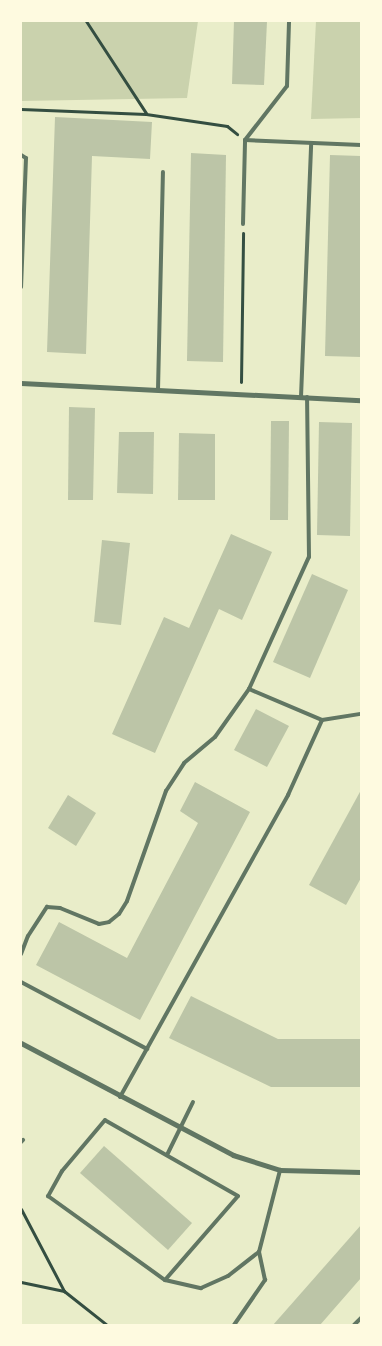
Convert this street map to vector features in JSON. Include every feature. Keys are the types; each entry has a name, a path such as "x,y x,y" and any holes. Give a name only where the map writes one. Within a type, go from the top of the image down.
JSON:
{"street":[{"path":"21,383 361,400"},
{"path":"21,1044 233,1155 280,1170 361,1172"}],"lane":[{"path":"243,224 245,140 287,86 289,21"},
{"path":"245,140 361,145"},
{"path":"21,954 28,936 47,907 60,908 98,924 109,922 119,914 127,901 166,791 184,763 215,737 249,689 309,557 304,397 311,143"},
{"path":"21,156 26,158 21,287"},
{"path":"158,390 163,172"},
{"path":"249,689 322,720 361,714"},
{"path":"120,1097 288,795 322,720"},
{"path":"21,982 147,1049"},
{"path":"167,1155 193,1102"},
{"path":"165,1280 238,1196 105,1120 62,1171 48,1196 165,1280 201,1288 228,1276 259,1252"},
{"path":"234,1325 265,1280 259,1252 280,1170"},
{"path":"354,1325 361,1318"}],"path":[{"path":"86,21 146,114"},
{"path":"21,109 146,114 227,126 245,140"},
{"path":"241,382 243,224"},
{"path":"21,1209 64,1291 107,1325"},
{"path":"21,1282 64,1291"}],"green space":[{"path":"21,21 198,21 187,98 21,101"},
{"path":"316,21 361,21 361,118 311,119"}],"building":[{"path":"234,21 267,21 264,85 232,84"},
{"path":"55,117 152,122 150,159 92,156 86,354 47,352"},
{"path":"191,153 226,155 223,362 187,361"},
{"path":"330,155 361,156 361,357 325,356"},
{"path":"69,407 95,408 93,500 68,500"},
{"path":"271,421 289,421 288,520 270,520"},
{"path":"319,422 352,423 350,536 317,535"},
{"path":"119,432 154,432 153,494 117,493"},
{"path":"179,433 215,434 215,500 178,500"},
{"path":"231,534 272,552 242,620 219,609 155,753 112,734 164,617 189,628"},
{"path":"102,540 130,543 121,625 94,622"},
{"path":"312,574 348,590 310,678 273,662"},
{"path":"256,709 289,726 267,767 234,750"},
{"path":"195,782 250,812 140,1020 36,965 59,922 127,958 198,823 180,811"},
{"path":"361,790 361,878 346,905 309,885"},
{"path":"68,795 96,813 76,846 48,828"},
{"path":"191,996 278,1039 361,1039 361,1087 271,1087 169,1038"},
{"path":"104,1146 192,1223 168,1250 80,1173"},
{"path":"361,1225 361,1278 320,1325 273,1325"}]}
